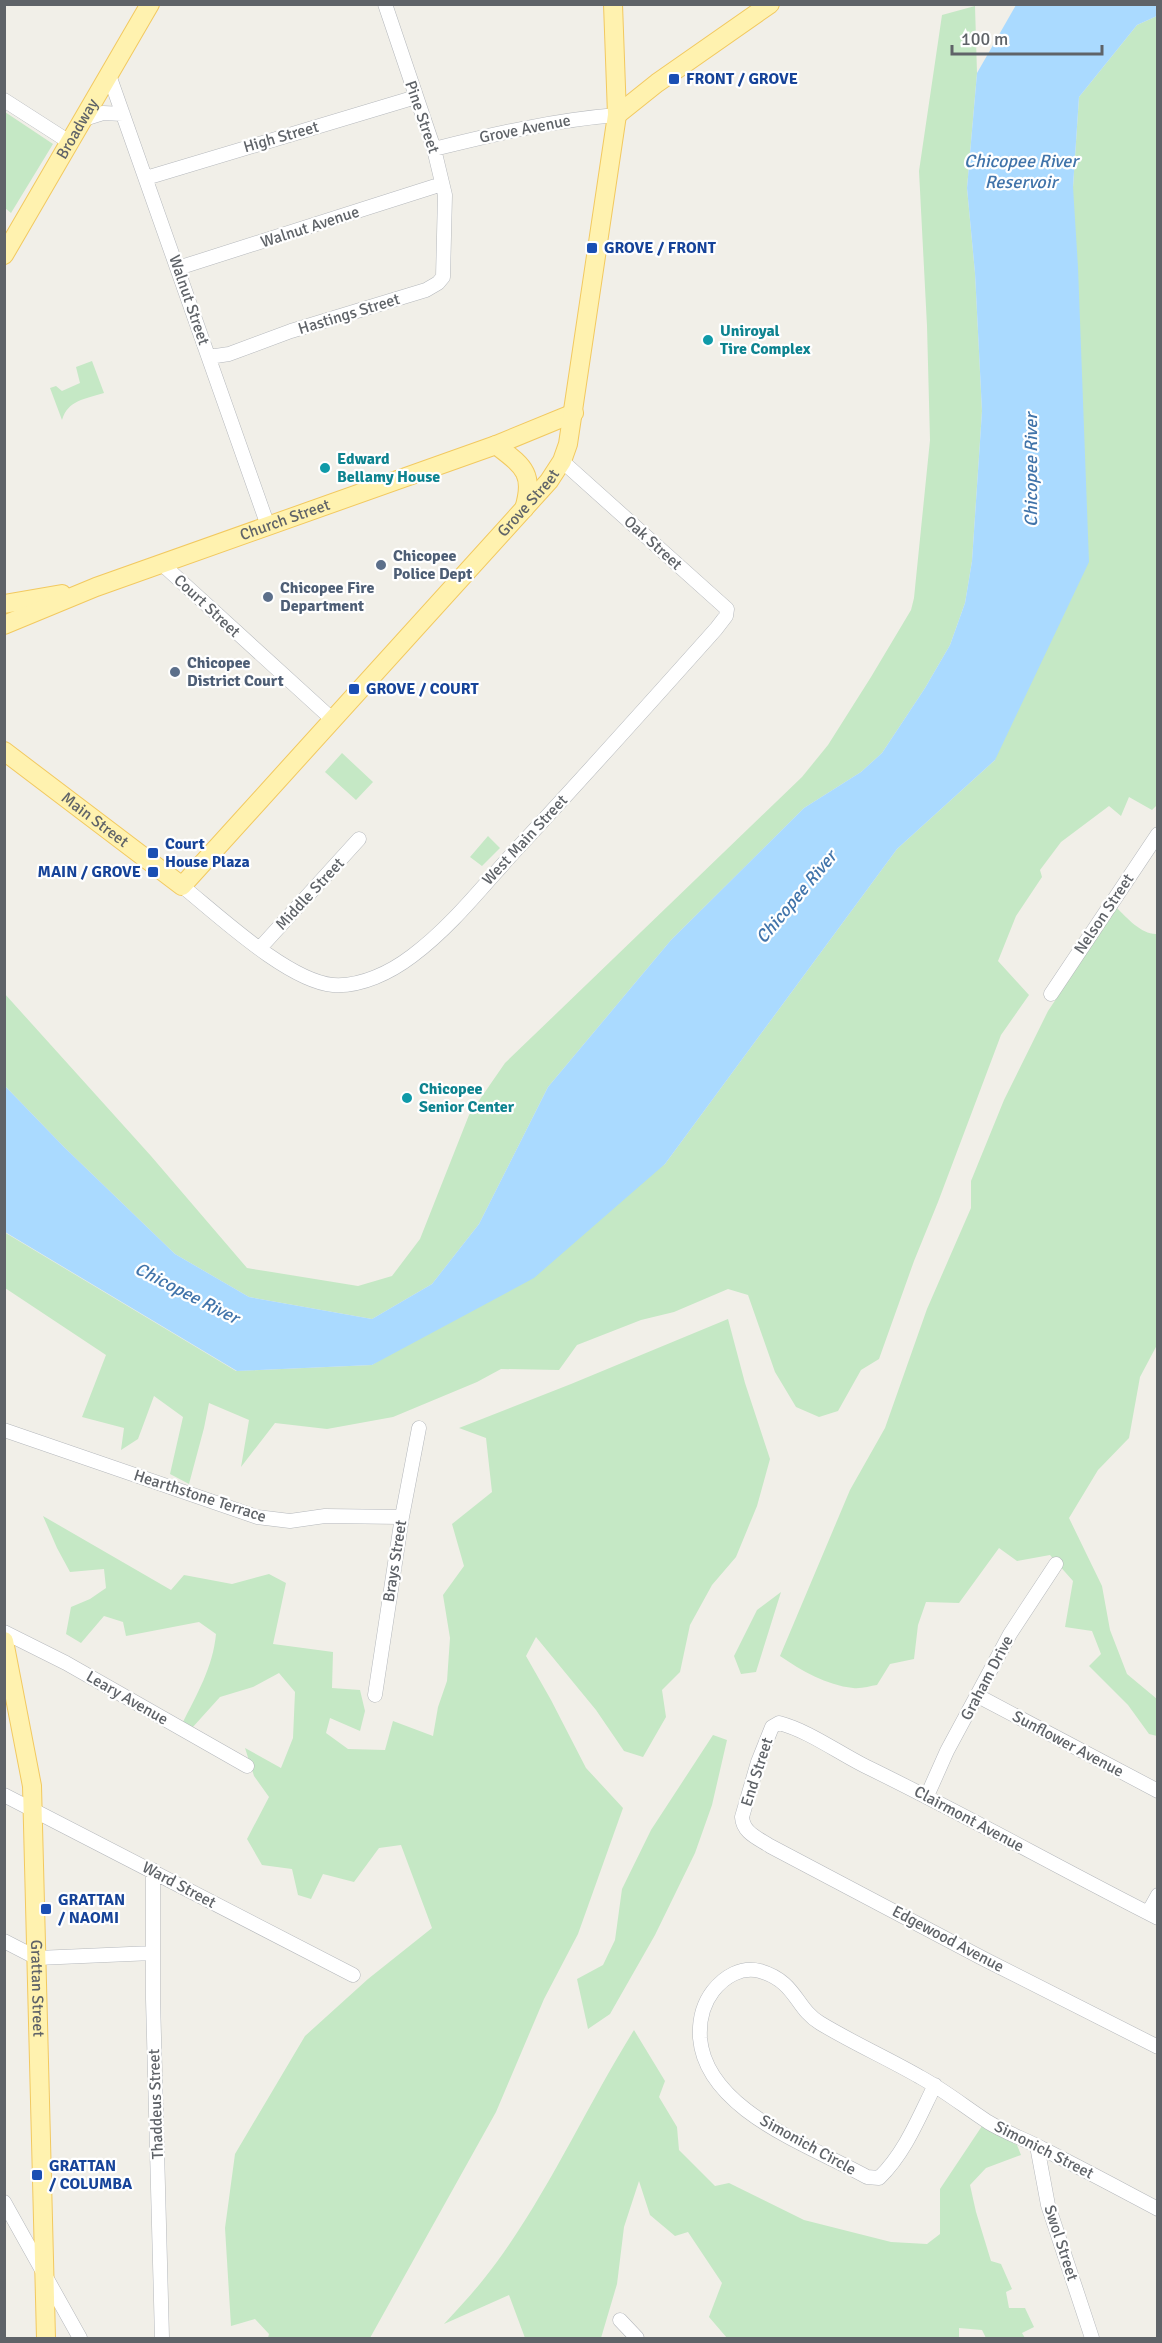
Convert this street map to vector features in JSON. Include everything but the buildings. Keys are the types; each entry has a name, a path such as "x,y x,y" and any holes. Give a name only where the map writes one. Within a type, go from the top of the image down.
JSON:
{"main road":[{"name":"Broadway","path":"4,255 150,4"},
{"name":"Grove Street","path":"182,886 524,509 549,481 562,461 574,413 617,115 613,4"},
{"path":"617,115 657,83 770,4"},
{"name":"Church Street","path":"4,625 96,587 496,446 574,413"},
{"path":"496,446 519,463 527,475 529,490 524,509"},
{"name":"Church Street","path":"4,604 96,587"},
{"name":"Main Street","path":"4,751 182,886"},
{"name":"Grattan Street","path":"4,1641 32,1786 46,2338"}],"street":[{"name":"Pine Street","path":"385,4 434,149 445,195 445,231"},
{"name":"Walnut Street","path":"109,75 268,526"},
{"name":"High Street","path":"146,178 416,98"},
{"path":"4,100 71,143"},
{"path":"84,119 103,113 123,114"},
{"name":"Grove Avenue","path":"434,149 581,118 617,115"},
{"name":"Walnut Avenue","path":"178,268 442,184"},
{"name":"Hastings Street","path":"209,357 229,354 291,331 426,290 438,283 443,276 445,231"},
{"name":"Oak Street","path":"562,461 727,609 726,616 716,629"},
{"name":"Court Street","path":"162,564 333,720"},
{"name":"West Main Street","path":"299,975 330,985 360,983 391,969 423,947 567,795 716,629"},
{"name":"Nelson Street","path":"1051,994 1158,834"},
{"name":"Middle Street","path":"260,948 359,839"},
{"name":"Main Street","path":"182,886 260,948 299,975"},
{"name":"Brays Street","path":"375,1695 402,1517 419,1428"},
{"name":"Hearthstone Terrace","path":"4,1430 257,1517 290,1521 325,1516 402,1517"},
{"name":"Graham Drive","path":"927,1796 947,1751 1010,1634 1056,1564"},
{"name":"Leary Avenue","path":"4,1632 66,1663 247,1766"},
{"name":"Sunflower Avenue","path":"978,1696 1158,1791"},
{"name":"Clairmont Avenue","path":"779,1723 794,1727 838,1753 927,1796 1153,1916"},
{"name":"End Street","path":"743,1825 744,1811 758,1761 772,1726 779,1723"},
{"name":"Ward Street","path":"4,1795 353,1975"},
{"name":"Edgewood Avenue","path":"743,1825 747,1831 770,1846 1014,1975 1158,2047"},
{"name":"Thaddeus Street","path":"153,1870 162,2338"},
{"path":"1153,1916 1158,1895"},
{"path":"4,1941 37,1958 153,1953"},
{"name":"Simonich Circle","path":"746,1969 759,1971 787,1985 817,2022 935,2085 914,2129 896,2158 879,2178 867,2177 774,2128 748,2112 729,2094 715,2078 701,2052 700,2016 710,1995 732,1974 746,1969"},
{"name":"Simonich Street","path":"935,2085 989,2122 1158,2209"},
{"name":"Swol Street","path":"1037,2146 1048,2205 1092,2338"},
{"path":"4,2202 80,2338"},
{"path":"620,2320 638,2338"}],"green space":[{"path":"975,6 977,73 967,188 975,273 982,411 972,561 965,603 950,645 925,688 882,753 861,772 804,808 671,940 548,1087 479,1224 432,1284 372,1319 249,1297 175,1254 64,1147 5,1086 4,993 151,1156 247,1268 358,1286 392,1276 420,1239 469,1115 505,1063 802,777 828,745 911,610 930,440 919,171 942,15"},
{"path":"1157,16 1157,805 1152,810 1129,797 1121,816 1109,806 1061,842 1040,870 1042,877 1016,916 998,961 1029,995 1001,1035 879,1359 861,1370 838,1411 819,1417 796,1407 775,1372 748,1295 728,1289 674,1312 641,1320 577,1345 559,1370 501,1369 477,1382 393,1417 327,1429 275,1423 241,1467 249,1420 209,1403 189,1484 170,1474 183,1417 154,1396 138,1439 121,1450 124,1428 82,1417 106,1355 5,1288 4,1232 236,1371 372,1365 665,1164 897,849 995,760 1073,187 1079,97 1137,25"},
{"path":"5,112 53,144 11,213 5,208"},
{"path":"92,361 104,393 73,404 68,408 62,420 50,388 56,386 62,391 80,383 76,367"},
{"path":"342,753 373,782 356,800 325,772"},
{"path":"488,836 500,848 482,866 470,857"},
{"path":"1117,908 1140,929 1157,934 1157,1345 1140,1377 1129,1438 1098,1470 1069,1518 1102,1586 1110,1630 1127,1674 1157,1699 1157,1736 1149,1734 1128,1705 1089,1666 1101,1654 1092,1631 1065,1627 1073,1581 1050,1555 1017,1561 999,1548 959,1603 926,1602 918,1625 914,1659 890,1664 877,1685 856,1688 833,1684 806,1672 780,1656 850,1490 885,1428 927,1309 971,1208 971,1181 1004,1100 1048,1011"},
{"path":"728,1319 745,1383 770,1459 757,1506 736,1557 712,1585 690,1625 680,1672 662,1690 666,1717 643,1757 624,1751 596,1710 536,1637 526,1656 586,1768 623,1808 578,1934 544,1999 496,2112 370,2338 268,2338 269,2334 255,2319 231,2326 225,2228 235,2154 305,2036 368,1979 432,1928 401,1845 379,1848 354,1882 323,1874 311,1899 298,1895 292,1869 262,1865 247,1839 269,1797 254,1776 245,1748 281,1768 293,1738 295,1692 279,1673 253,1687 220,1697 192,1728 182,1724 208,1669 216,1634 199,1622 126,1636 123,1622 104,1616 81,1643 66,1634 71,1607 90,1599 106,1588 104,1569 70,1572 43,1516 171,1590 184,1575 232,1584 269,1574 286,1583 273,1644 333,1652 332,1688 360,1690 365,1711 360,1731 330,1718 326,1733 348,1749 385,1750 393,1721 433,1736 438,1707 447,1681 450,1638 443,1595 464,1566 452,1524 492,1492 486,1438 459,1428"},
{"path":"781,1592 756,1672 741,1674 734,1656 757,1610"},
{"path":"713,1735 727,1740 712,1805 695,1853 655,1935 610,2014 588,2029 577,1979 603,1965 615,1940 622,1889 651,1830"},
{"path":"634,2030 665,2081 659,2097 677,2127 679,2150 715,2186 729,2183 804,2220 891,2242 927,2244 940,2234 940,2189 982,2126 1017,2145 1021,2155 986,2168 970,2185 991,2261 1001,2264 1012,2289 1006,2292 1009,2308 1025,2308 1034,2327 1022,2333 1025,2338 986,2338 982,2330 959,2328 959,2338 727,2338 709,2317 722,2283 688,2232 675,2236 650,2215 639,2181 624,2227 617,2284 601,2338 525,2338 509,2295 444,2324 483,2280 525,2221"}],"water":[{"path":"1016,5 1157,5 1157,16 1137,25 1079,97 1073,187 1089,562 995,760 897,849 665,1164 534,1278 372,1365 237,1371 5,1232 5,1086 64,1147 175,1254 249,1297 372,1319 432,1284 479,1224 548,1087 671,940 804,808 861,772 882,753 950,645 965,603 972,561 982,411 975,273 967,188 977,73"}],"place":[{"name":"FRONT / GROVE","path":"674,79"},
{"name":"GROVE / FRONT","path":"592,248"},
{"name":"Uniroyal Tire Complex","path":"708,340"},
{"name":"Edward Bellamy House","path":"325,468"},
{"name":"Chicopee Police Dept","path":"381,565"},
{"name":"Chicopee Fire Department","path":"268,597"},
{"name":"Chicopee District Court","path":"175,672"},
{"name":"GROVE / COURT","path":"354,689"},
{"name":"Court House Plaza","path":"153,853"},
{"name":"MAIN / GROVE","path":"153,872"},
{"name":"Chicopee Senior Center","path":"407,1098"},
{"name":"GRATTAN / NAOMI","path":"46,1909"},
{"name":"GRATTAN / COLUMBA","path":"37,2175"}],"water label":[{"name":"Chicopee River Reservoir","path":"1021,171"},
{"name":"Chicopee River","path":"1031,470"},
{"name":"Chicopee River","path":"796,897"},
{"name":"Chicopee River","path":"187,1293"}]}
